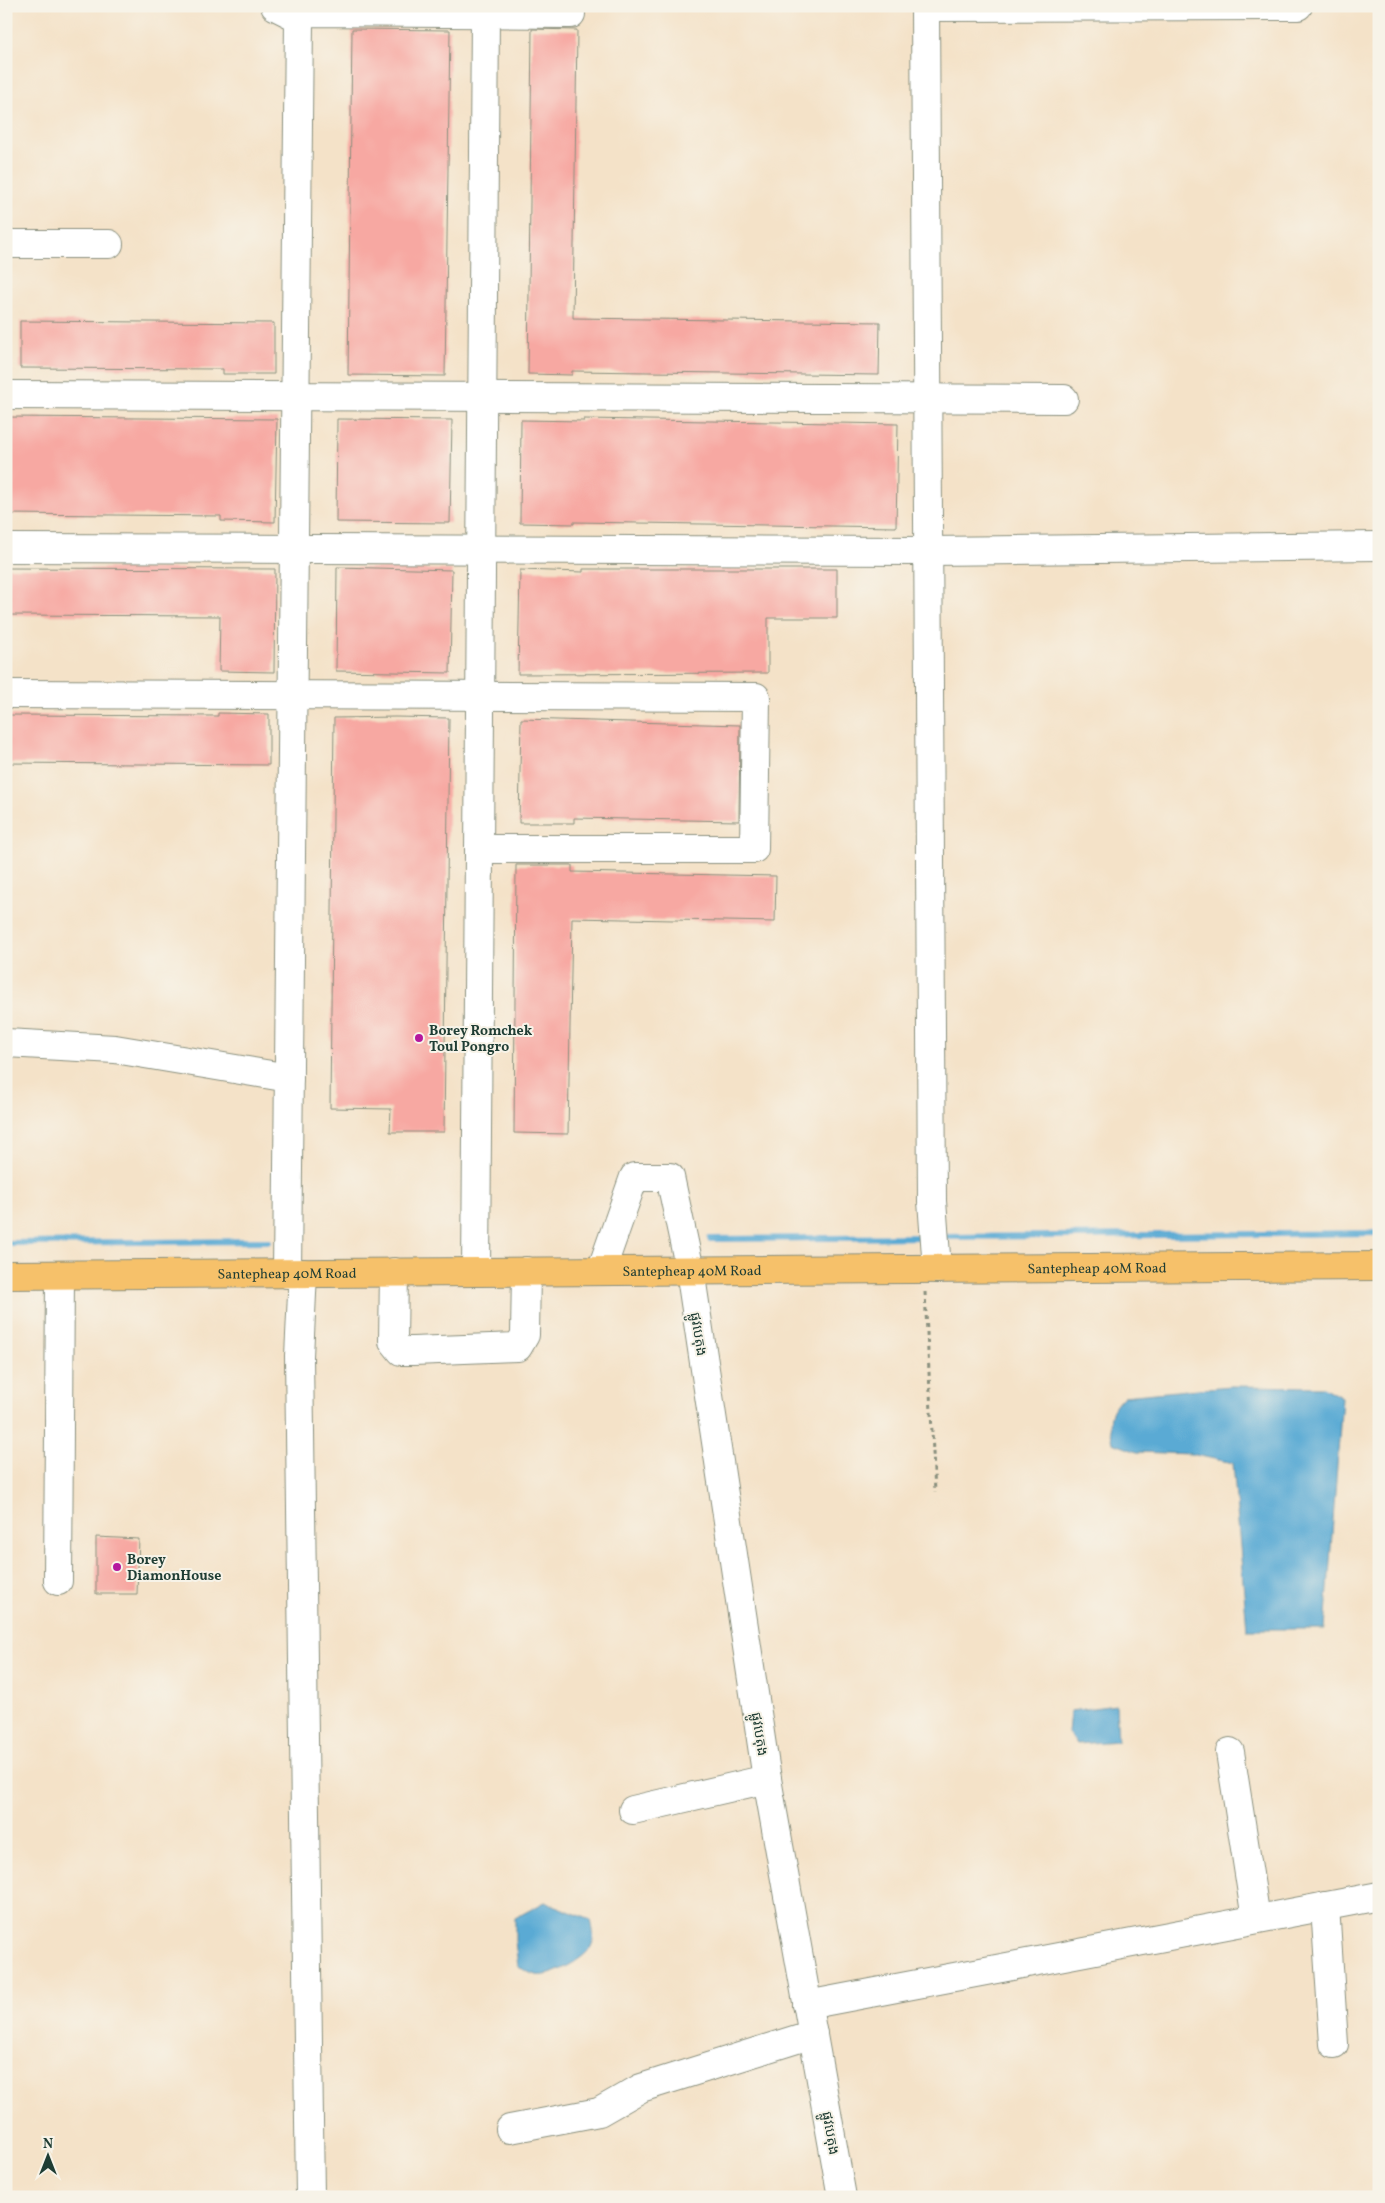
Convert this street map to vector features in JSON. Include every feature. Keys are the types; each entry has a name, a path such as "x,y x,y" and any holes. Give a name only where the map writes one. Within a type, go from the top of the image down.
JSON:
{"main road":[{"name":"Santepheap 40M Road","path":"6,1275 690,1270 932,1262 1379,1266"}],"street":[{"path":"275,6 299,18"},
{"path":"932,1262 925,6 1298,6"},
{"path":"310,2197 298,1356 289,1078 299,18 304,12 571,14"},
{"path":"476,1272 485,13"},
{"path":"6,244 109,244"},
{"path":"6,395 1064,399"},
{"path":"6,548 928,551 1379,546"},
{"path":"6,694 756,697 754,849 479,849"},
{"path":"6,1043 115,1049 289,1078"},
{"name":"ផ្លូវបេតុង","path":"601,1271 634,1177 670,1177 690,1270 767,1779 842,2197"},
{"path":"394,1272 393,1341 401,1351 413,1351 518,1347 525,1335 526,1271"},
{"path":"58,1581 60,1275"},
{"path":"1230,1752 1256,1918"},
{"path":"633,1810 767,1779"},
{"path":"807,2005 1379,1896"},
{"path":"1325,1906 1334,2044"},
{"path":"510,2128 599,2112 641,2088 813,2034"}],"path":[{"path":"932,1262 935,1492"}],"water":[{"path":"1230,1386 1323,1387 1342,1398 1325,1629 1247,1629 1233,1463 1191,1454 1137,1452 1113,1443 1110,1423 1112,1413 1124,1396"},
{"path":"1116,1705 1118,1741 1077,1744 1068,1733 1070,1711"},
{"path":"545,1902 591,1920 593,1939 589,1950 572,1964 549,1974 536,1975 518,1967 515,1918"}],"building":[{"path":"352,29 450,30 445,376 348,375"},
{"path":"532,29 577,30 573,318 880,322 879,375 572,371 572,375 528,374"},
{"path":"20,321 274,323 274,374 223,374 223,369 20,368"},
{"path":"6,417 277,419 275,522 221,521 221,516 6,514"},
{"path":"337,419 452,420 450,523 336,522"},
{"path":"584,419 898,424 896,527 574,522 574,524 520,523 521,420 584,421"},
{"path":"337,567 452,570 450,673 336,671"},
{"path":"6,568 275,569 274,672 219,671 220,616 6,615"},
{"path":"583,569 837,569 837,618 768,618 768,673 518,674 520,570 583,572"},
{"path":"218,713 269,714 269,765 6,763 6,715 218,716"},
{"path":"334,718 449,718 444,1132 390,1132 391,1109 330,1108"},
{"path":"521,719 740,725 739,821 574,818 574,823 519,823"},
{"path":"516,865 572,865 572,872 776,876 775,922 572,918 568,1134 514,1133"},
{"name":"Borey DiamonHouse","path":"96,1537 139,1539 137,1594 96,1594"}],"waterway":[{"path":"942,1237 1379,1233"},
{"path":"710,1239 929,1237"},
{"path":"6,1243 268,1241"}],"place":[{"name":"Borey Romchek Toul Pongro","path":"419,1038"},
{"name":"Borey DiamonHouse","path":"117,1567"}]}
